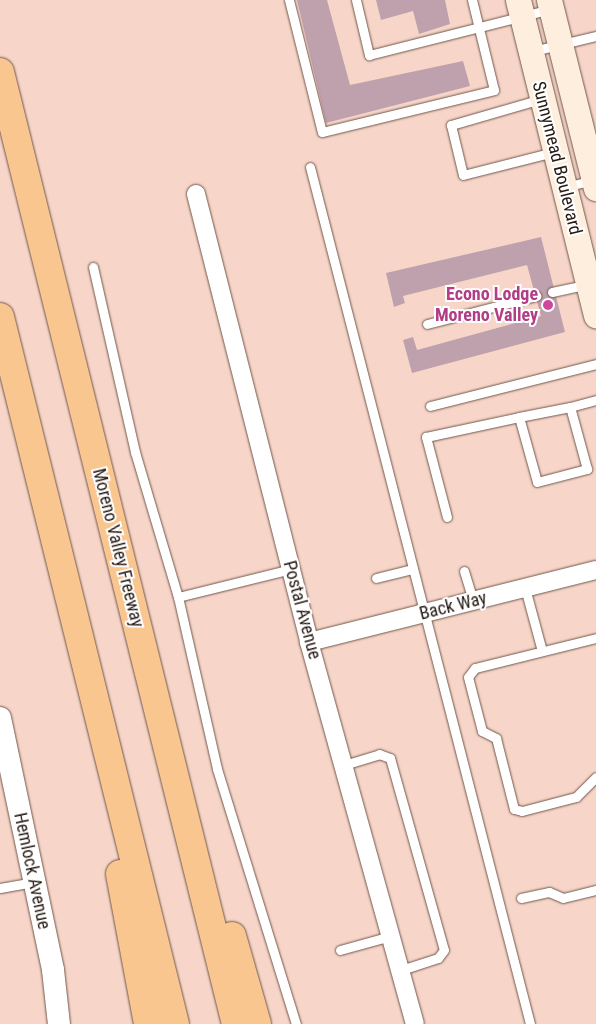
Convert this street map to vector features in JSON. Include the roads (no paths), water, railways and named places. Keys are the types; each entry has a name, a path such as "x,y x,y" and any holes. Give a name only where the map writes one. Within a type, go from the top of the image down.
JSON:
{"highway":[{"name":"Moreno Valley Freeway","path":"0,72 236,1024"},
{"path":"0,317 175,1024"},
{"path":"126,583 257,1024"},
{"path":"69,597 148,1024"}],"main road":[{"name":"Sunnymead Boulevard","path":"550,4 595,182"},
{"name":"Sunnymead Boulevard","path":"520,8 555,151 592,283 596,315"}],"street":[{"name":"Postal Avenue","path":"196,194 309,642 416,1024"},
{"name":"Back Way","path":"309,642 596,570"},
{"name":"Hemlock Avenue","path":"0,718 53,970 59,1024"}],"lane":[{"path":"289,0 322,132 494,90 472,0"},
{"path":"356,0 369,55 478,27 520,8 550,4"},
{"path":"531,52 596,36"},
{"path":"542,99 451,125 463,175 555,151"},
{"path":"310,167 530,1024"},
{"path":"565,187 595,182"},
{"path":"93,267 134,452 178,597 217,770 296,1024"},
{"path":"552,292 592,283"},
{"path":"427,324 536,296"},
{"path":"430,406 596,364"},
{"path":"447,517 426,437 596,400"},
{"path":"518,417 537,482 587,469 570,406"},
{"path":"178,597 291,569"},
{"path":"376,578 413,569"},
{"path":"464,570 473,601"},
{"path":"525,588 542,651"},
{"path":"596,638 475,668 468,677 482,731 496,738 514,809 522,811 576,797 596,777"},
{"path":"344,765 379,754 390,758 444,950 438,958 400,970"},
{"path":"0,888 34,882"},
{"path":"521,898 549,892 563,898 596,890"},
{"path":"340,950 391,936"}],"place":[{"name":"Econo Lodge Moreno Valley","path":"548,305"}]}
